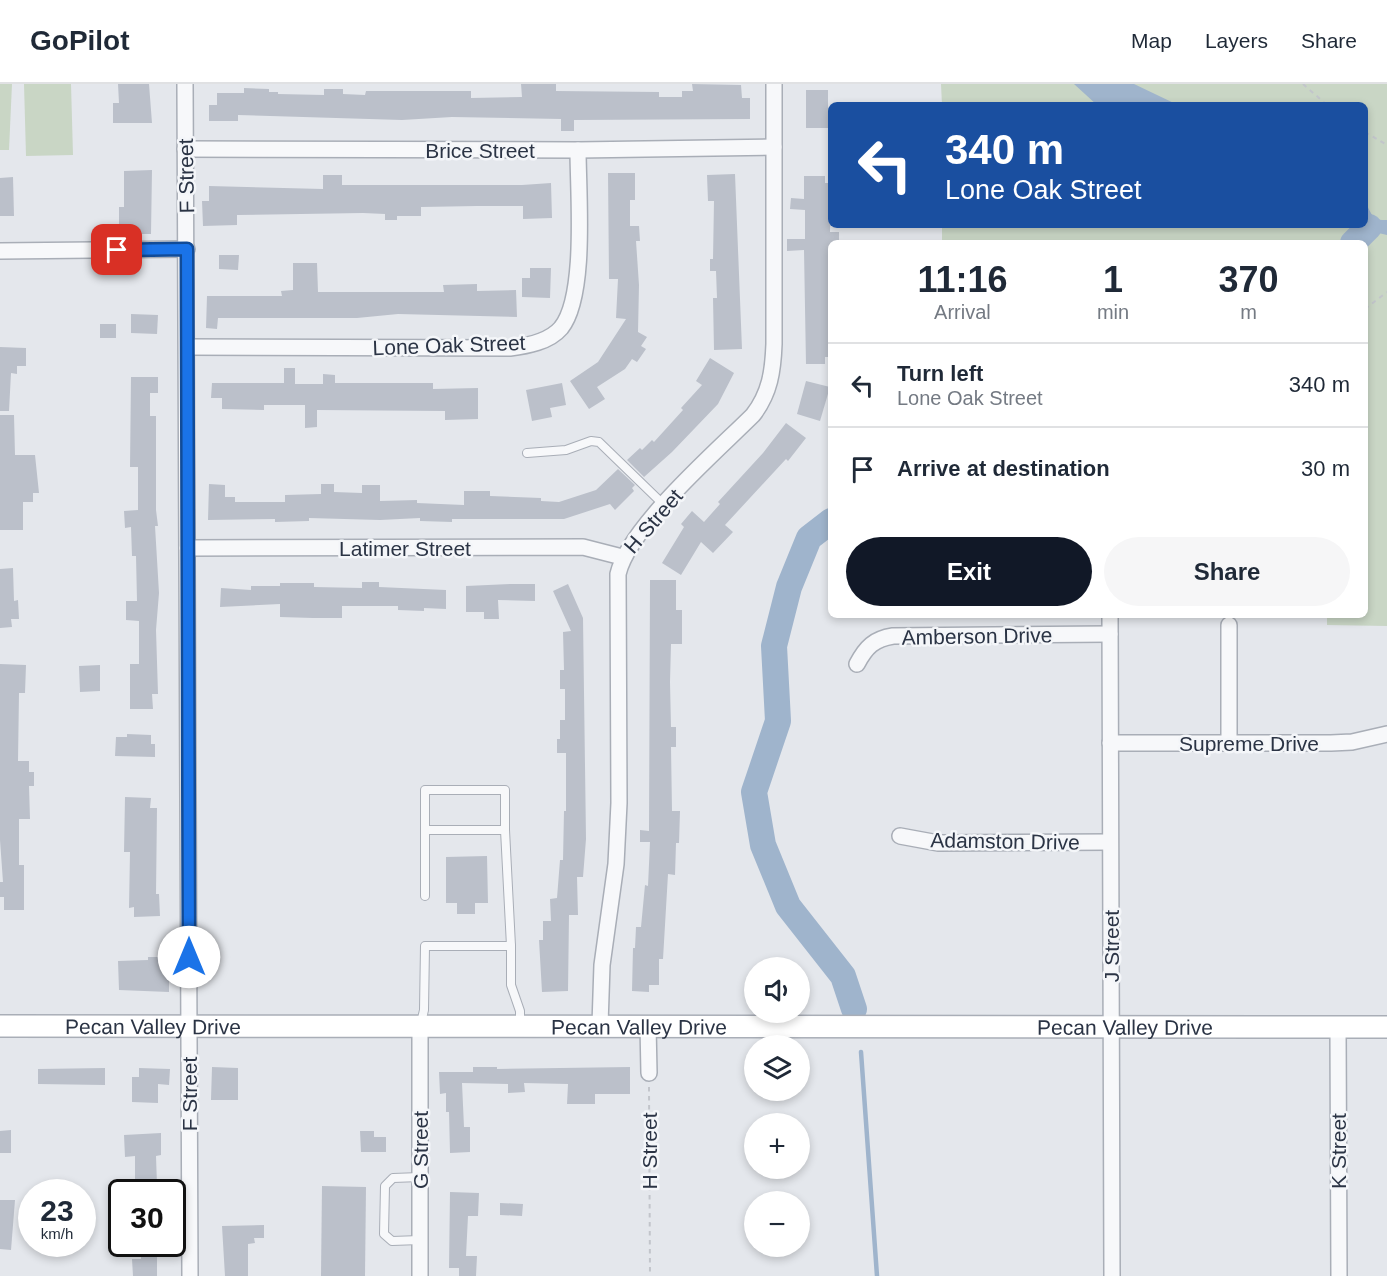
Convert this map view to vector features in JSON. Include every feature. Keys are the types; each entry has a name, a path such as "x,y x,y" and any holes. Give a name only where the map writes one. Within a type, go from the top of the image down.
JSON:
{"main road":[{"name":"Pecan Valley Drive","path":"0,1026 1387,1027"}],"street":[{"name":"F Street","path":"185,84 188,347 190,1276"},
{"name":"H Street","path":"600,1025 602,965 616,864 619,803 616,593 622,558 648,522 753,415 762,404 769,385 774,344 774,84"},
{"name":"Brice Street","path":"185,149 578,150 774,147"},
{"name":"Lone Oak Street","path":"188,347 510,348 542,341 560,330 570,311 576,291 578,150"},
{"path":"0,251 187,249"},
{"name":"Latimer Street","path":"187,548 584,547 622,558"},
{"name":"J Street","path":"1110,618 1112,1276"},
{"path":"1229,626 1229,743"},
{"name":"Amberson Drive","path":"857,664 865,650 878,638 893,636 1110,634"},
{"name":"Supreme Drive","path":"1110,743 1352,742 1387,734"},
{"name":"Adamston Drive","path":"900,836 938,843 1110,842"},
{"name":"G Street","path":"420,1025 420,1276"},
{"path":"648,1025 649,1073"},
{"name":"K Street","path":"1338,1027 1339,1276"}],"lane":[{"path":"526,453 566,450 584,443 599,442 664,505"},
{"path":"425,896 425,790 505,790 511,985 520,1011 520,1025"},
{"path":"424,830 505,830"},
{"path":"420,1025 424,1010 425,946 511,946"},
{"path":"420,1177 393,1178 385,1186 384,1234 392,1241 420,1240"}],"path":[{"path":"1303,84 1324,102"},
{"path":"1368,134 1387,145"},
{"path":"1368,307 1387,292"},
{"name":"H Street","path":"649,1073 650,1276"}],"green space":[{"path":"0,84 12,84 9,150 0,150"},
{"path":"24,84 71,84 73,155 26,156"},
{"path":"941,84 1387,84 1387,626 1327,625 1327,618 1368,618 1368,240 942,240 942,228 1368,228 1368,102 942,102"}],"water":[{"path":"1074,84 1134,84 1172,102 1094,102"},
{"path":"1368,208 1378,219 1387,220 1387,235 1358,228 1368,228"}],"building":[{"path":"118,84 149,84 152,123 113,123 113,103 119,103"},
{"path":"521,84 556,84 556,91 659,92 659,97 682,97 682,91 693,91 692,84 741,85 742,98 750,98 750,119 574,120 574,131 561,131 561,119 452,117 402,120 238,115 238,121 209,121 209,105 217,105 217,93 244,93 244,88 269,89 269,92 278,92 278,94 324,95 324,89 343,89 343,94 365,95 366,91 471,91 471,98 522,97"},
{"path":"806,90 828,90 828,128 806,128"},
{"path":"152,170 151,234 127,234 127,226 119,226 119,207 124,207 124,171"},
{"path":"608,173 635,173 635,200 630,200 630,226 639,226 640,241 636,241 639,285 638,332 647,337 641,346 646,349 637,362 632,359 625,369 597,387 605,399 589,409 570,381 598,362 626,319 616,318 618,279 609,279"},
{"path":"735,174 742,349 714,350 713,298 717,298 716,271 710,271 710,259 713,259 714,201 708,201 707,175"},
{"path":"323,175 342,175 342,185 551,183 552,218 523,219 523,206 421,207 421,216 397,216 397,220 385,220 385,214 363,213 237,215 237,225 203,226 202,201 209,201 209,186 323,189"},
{"path":"804,176 825,176 825,183 828,183 828,228 830,228 830,232 839,232 839,240 828,240 828,357 825,357 825,364 806,364 804,250 787,251 787,239 805,239 805,210 790,209 791,198 804,199"},
{"path":"13,177 14,216 0,216 0,178"},
{"path":"219,255 239,255 238,270 219,269"},
{"path":"293,263 317,263 318,292 444,292 443,285 477,284 477,291 516,290 517,317 398,314 357,318 218,318 217,329 206,328 207,296 282,296 281,291 293,290"},
{"path":"530,268 551,268 550,298 522,297 522,278 530,278"},
{"path":"131,314 158,315 157,334 131,333"},
{"path":"100,324 116,324 116,338 100,338"},
{"path":"0,347 26,348 26,366 17,366 17,374 11,373 9,411 0,411"},
{"path":"710,358 734,373 718,404 672,452 644,477 627,460 652,440 654,442 683,410 681,408 702,385 696,381"},
{"path":"284,368 295,368 295,384 323,384 323,374 335,375 335,383 433,383 433,389 478,388 478,419 445,420 445,411 317,410 317,427 305,428 305,405 264,405 264,410 222,409 222,398 211,398 212,383 284,383"},
{"path":"131,377 158,377 158,393 150,393 150,416 156,416 158,526 155,526 159,593 156,630 158,694 152,694 153,709 130,709 130,664 139,664 139,621 126,620 126,601 137,601 136,556 132,556 131,527 125,528 124,511 138,510 138,467 130,467"},
{"path":"806,381 828,386 820,421 797,414"},
{"path":"562,383 566,405 550,408 552,417 532,421 526,390"},
{"path":"0,415 14,415 15,455 35,455 39,493 33,493 33,502 23,502 23,530 0,530"},
{"path":"786,423 806,438 788,461 786,459 725,525 733,532 713,553 701,542 681,575 662,563 684,527 681,524 692,511 704,522 720,504 718,502 763,453"},
{"path":"618,469 635,485 632,488 634,491 615,510 610,504 564,519 452,519 452,522 420,521 420,518 380,520 309,518 309,521 275,522 275,519 208,520 209,484 225,485 225,497 235,497 235,502 285,502 285,495 321,494 321,484 334,484 334,492 362,493 362,485 380,485 380,501 417,500 417,503 464,505 464,491 490,491 490,496 541,498 541,501 559,502 596,490"},
{"path":"13,568 14,601 18,600 19,619 11,619 12,627 0,628 0,569"},
{"path":"650,580 676,580 676,610 682,610 682,644 671,644 670,682 671,727 676,727 676,747 671,747 672,811 680,811 679,843 676,843 675,875 668,874 663,959 659,959 659,985 649,985 649,992 632,991 633,948 635,948 636,927 641,927 645,885 648,886 650,842 640,842 640,830 649,831"},
{"path":"362,582 379,582 379,587 446,590 446,609 424,608 424,611 398,610 398,606 342,606 342,618 313,618 280,617 280,604 220,607 221,588 251,590 251,586 314,583 314,587 362,588"},
{"path":"535,584 535,601 498,600 499,619 484,619 484,612 466,612 466,586"},
{"path":"568,584 583,618 586,839 583,877 577,877 578,915 569,915 568,991 542,992 539,940 543,940 543,921 551,921 550,899 557,898 560,860 563,860 566,753 557,753 557,739 560,739 560,720 565,720 565,689 560,689 560,670 564,670 563,632 571,631 553,591"},
{"path":"0,664 26,665 25,693 19,693 18,761 29,761 29,772 34,772 34,786 29,786 30,819 19,819 19,865 24,865 24,910 4,910 4,897 0,897 0,882 3,882 0,840"},
{"path":"100,665 100,691 80,692 79,666"},
{"path":"127,734 151,735 151,744 155,744 155,757 115,756 116,737 127,737"},
{"path":"125,797 151,798 150,808 157,808 156,894 159,894 160,916 134,917 134,907 129,908 130,852 124,852"},
{"path":"487,856 488,903 475,903 475,914 457,914 457,903 446,903 446,857"},
{"path":"148,957 169,957 169,992 119,990 118,961 148,960"},
{"path":"212,1067 238,1068 238,1100 211,1100"},
{"path":"473,1067 497,1067 497,1069 630,1067 630,1094 595,1094 595,1104 567,1104 568,1084 524,1083 525,1092 508,1093 508,1084 462,1083 464,1127 470,1127 470,1152 450,1153 449,1112 446,1112 446,1093 440,1094 439,1072 473,1072"},
{"path":"105,1068 105,1085 38,1084 38,1069"},
{"path":"139,1068 170,1069 169,1085 158,1084 158,1103 132,1102 132,1077 139,1077"},
{"path":"11,1130 11,1153 0,1153 0,1131"},
{"path":"360,1131 374,1131 374,1137 386,1137 386,1152 361,1152"},
{"path":"161,1133 161,1155 156,1156 157,1179 135,1179 135,1156 125,1157 124,1135"},
{"path":"322,1186 366,1187 365,1276 321,1276"},
{"path":"450,1192 479,1193 478,1216 468,1216 466,1256 477,1256 476,1276 459,1276 459,1268 449,1268"},
{"path":"0,1200 15,1200 11,1250 0,1249"},
{"path":"500,1203 523,1204 522,1216 500,1215"},
{"path":"264,1225 264,1238 254,1238 255,1243 248,1244 248,1276 225,1276 222,1226"},
{"path":"141,1257 157,1257 157,1276 133,1276 132,1259 141,1259"}],"waterway":[{"path":"1356,240 1368,228"},
{"path":"828,523 809,538 789,587 774,646 778,721 754,792 763,845 788,906 843,976 854,1009"},
{"path":"861,1052 877,1276"}],"route":[{"path":"117,250 187,249 189,957"}]}
